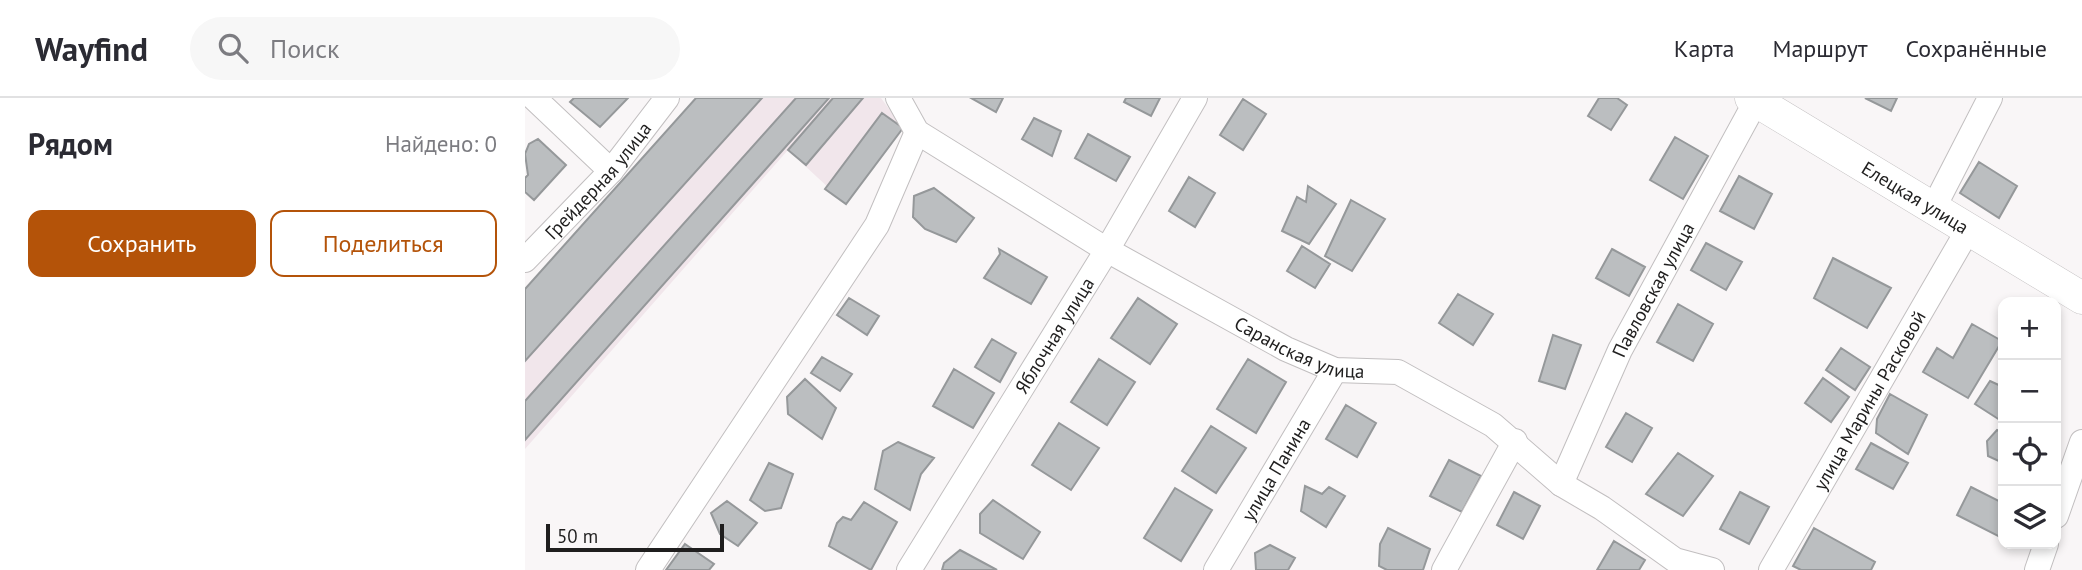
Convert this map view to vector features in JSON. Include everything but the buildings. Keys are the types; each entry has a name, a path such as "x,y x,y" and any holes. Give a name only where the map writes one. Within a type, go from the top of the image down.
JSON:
{"main road":[{"name":"Елецкая улица","path":"1753,99 2082,298"}],"street":[{"path":"534,98 611,171"},
{"name":"Грейдерная улица","path":"525,260 611,171 667,98"},
{"name":"Саранская улица","path":"898,98 917,132 1107,250 1286,349 1335,370 1398,372 1493,425 1515,441 1561,484 1602,508 1672,565 1712,570"},
{"name":"Яблочная улица","path":"909,570 1107,250 1195,98"},
{"path":"1933,209 1990,98"},
{"name":"Павловская улица","path":"1561,484 1620,350 1753,99"},
{"path":"648,570 877,225 917,132"},
{"name":"улица Марины Расковой","path":"1770,570 1968,230"},
{"name":"улица Панина","path":"1216,570 1335,370"},
{"path":"1444,570 1515,441"},
{"path":"2061,502 2082,442"},
{"path":"2037,570 2044,549"}],"shaded area":[{"path":"696,98 881,98 903,128 846,204 788,150 525,449 525,289"}]}
